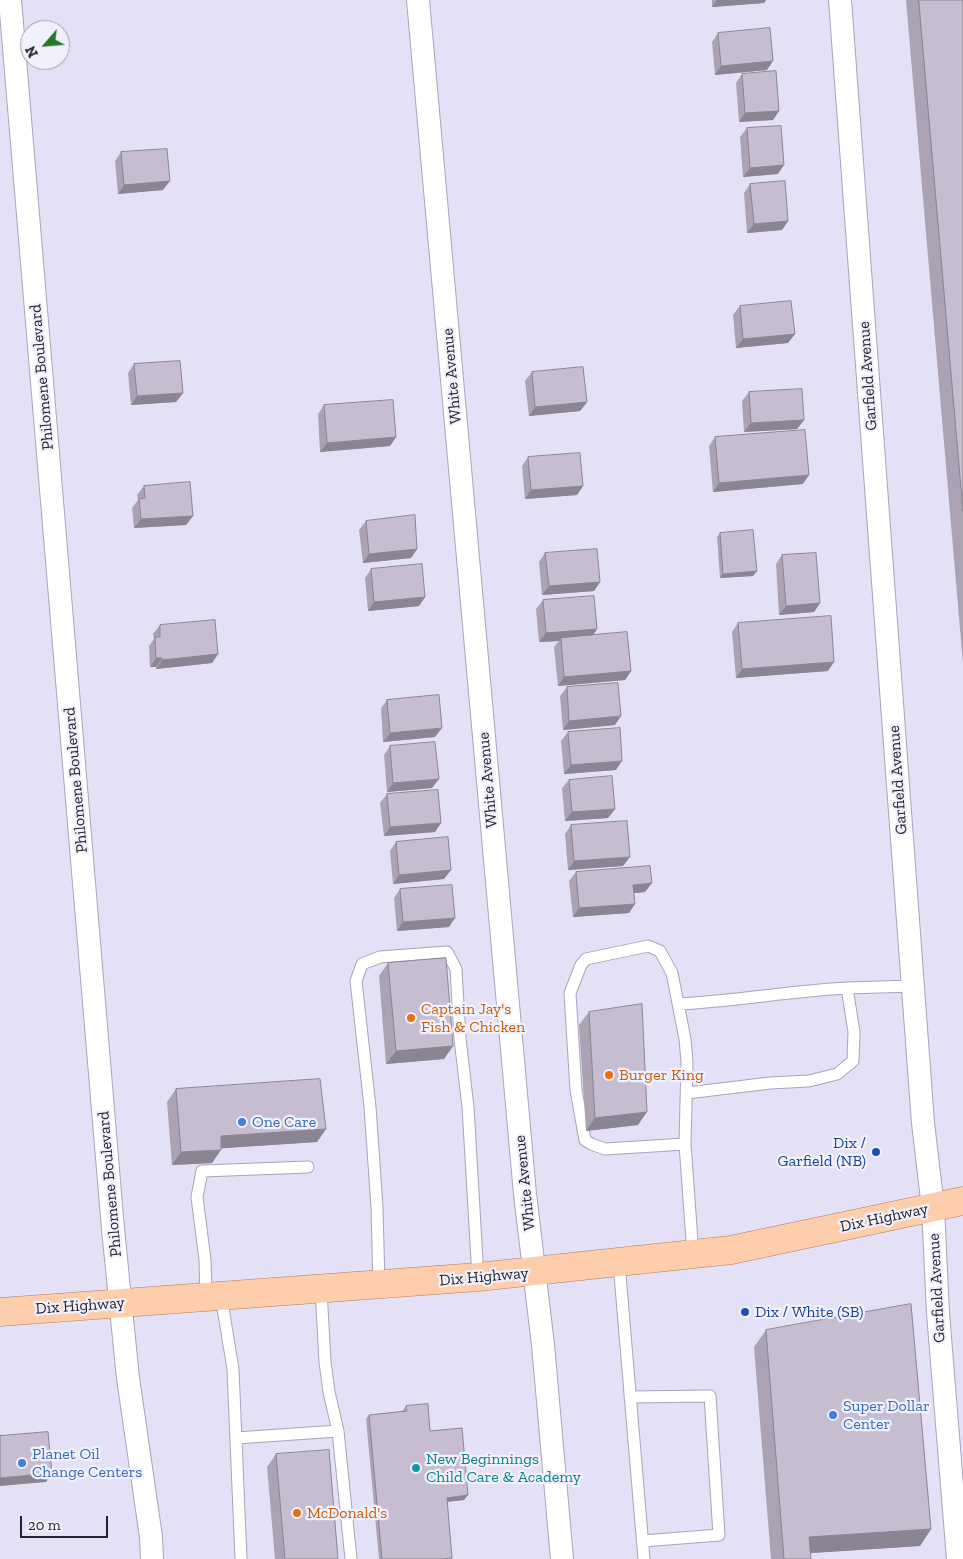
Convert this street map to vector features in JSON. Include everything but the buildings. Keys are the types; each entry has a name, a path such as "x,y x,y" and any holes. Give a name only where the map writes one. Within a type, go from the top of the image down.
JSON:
{"main road":[{"name":"Dix Highway","path":"0,1312 478,1278 692,1255 731,1250 963,1201"}],"street":[{"name":"Philomene Boulevard","path":"10,0 113,1229 128,1378 151,1537 152,1559"},
{"name":"White Avenue","path":"418,0 525,1194 543,1345 562,1559"},
{"name":"Garfield Avenue","path":"840,0 923,1123 933,1208 938,1313 956,1451 960,1531 958,1559"}],"lane":[{"path":"686,1144 605,1149 585,1140 576,1090 570,993 581,965 586,959 648,946 660,951 672,973 685,1039 686,1144 692,1255"},
{"path":"379,1285 370,1107 356,982 362,964 380,957 438,952 447,952 456,969 460,1039 468,1107 478,1278"},
{"path":"678,1004 805,990 913,986"},
{"path":"687,1093 770,1083 809,1081 837,1074 853,1062 854,1032 847,988"},
{"path":"241,1559 233,1369 205,1260 197,1198 202,1171 308,1167"},
{"path":"619,1263 644,1559"},
{"path":"320,1289 325,1362 329,1392 338,1431 350,1559"},
{"path":"630,1397 710,1396 719,1535 642,1542"},
{"path":"236,1438 338,1431"}],"place":[{"name":"Captain Jay's Fish & Chicken","path":"411,1018"},
{"name":"Burger King","path":"609,1075"},
{"name":"One Care","path":"242,1122"},
{"name":"Dix / Garfield (NB)","path":"876,1152"},
{"name":"Dix / White (SB)","path":"745,1312"},
{"name":"Super Dollar Center","path":"833,1415"},
{"name":"Planet Oil Change Centers","path":"22,1463"},
{"name":"New Beginnings Child Care & Academy","path":"416,1468"},
{"name":"McDonald's","path":"297,1513"}]}
